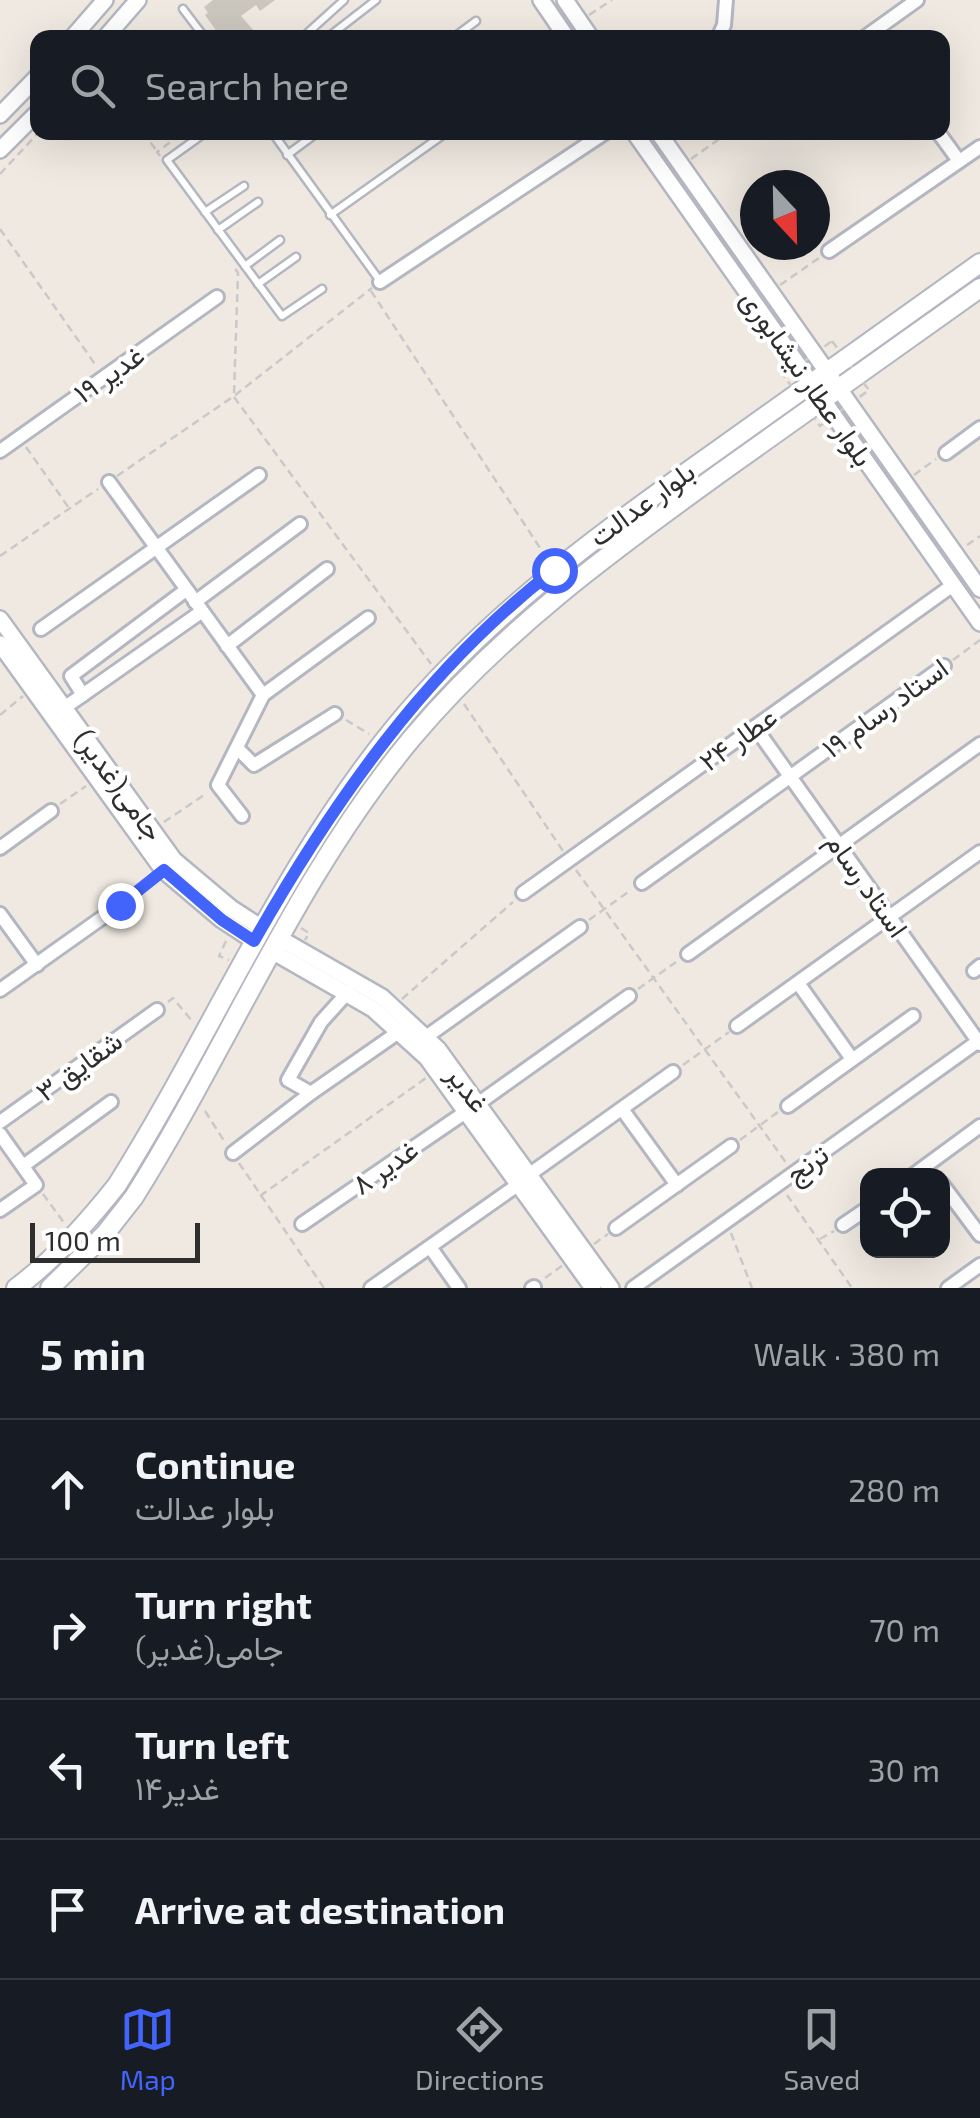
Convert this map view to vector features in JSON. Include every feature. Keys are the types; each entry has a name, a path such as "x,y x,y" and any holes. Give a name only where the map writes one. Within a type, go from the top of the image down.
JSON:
{"main road":[{"name":"بلوار عدالت","path":"16,1288 74,1236 117,1185 312,842 383,743 440,676 554,570 980,263"},
{"name":"بلوار عدالت","path":"51,1288 105,1234 134,1197 276,945 368,795 455,689 559,592 980,288"},
{"path":"258,934 276,945"}],"street":[{"path":"79,30 105,0"},
{"path":"111,30 138,0"},
{"path":"540,0 561,30"},
{"path":"565,0 586,30"},
{"path":"722,30 726,0"},
{"path":"875,30 917,0"},
{"path":"0,115 30,84"},
{"path":"0,150 30,120"},
{"path":"375,286 594,140"},
{"name":"بلوار عطار نیشابوری","path":"640,140 980,623"},
{"name":"بلوار عطار نیشابوری","path":"664,140 980,588"},
{"path":"943,140 958,162"},
{"path":"830,251 980,146"},
{"name":"غدیر ۱۹","path":"0,451 217,297"},
{"path":"946,452 980,428"},
{"path":"42,629 259,475"},
{"path":"109,482 263,695"},
{"path":"64,708 194,602 300,524"},
{"path":"226,646 327,568"},
{"name":"عطار ۲۴","path":"523,893 954,585"},
{"path":"83,696 71,676 194,602"},
{"path":"242,816 218,785 263,695 368,618"},
{"name":"جامی(غدیر)","path":"0,619 150,831 174,860 258,934"},
{"name":"جامی(غدیر)","path":"0,644 164,870 222,920 258,934"},
{"name":"استاد رسام ۱۹","path":"642,882 944,666"},
{"path":"238,749 254,764 335,714"},
{"name":"استاد رسام","path":"755,727 979,1042"},
{"path":"688,954 980,744"},
{"path":"0,848 51,811"},
{"path":"737,1026 980,853"},
{"path":"0,990 120,905"},
{"path":"0,914 37,965"},
{"path":"426,1037 580,927"},
{"name":"غدیر","path":"276,945 400,1031 473,1107"},
{"name":"غدیر","path":"276,945 352,978 393,1006 426,1037 578,1254 611,1288"},
{"path":"798,982 852,1059"},
{"path":"311,1093 288,1080 321,1022 348,992"},
{"name":"غدیر ۸","path":"302,1224 629,996"},
{"name":"شقایق ۳","path":"0,1122 157,1010"},
{"path":"788,1106 913,1016"},
{"path":"232,1153 400,1031"},
{"name":"ترنج","path":"633,1288 979,1042"},
{"path":"371,1288 673,1072"},
{"path":"23,1166 111,1102"},
{"path":"622,1109 676,1185"},
{"path":"934,1168 980,1126"},
{"path":"0,1134 36,1185 0,1210"},
{"path":"616,1228 731,1146"},
{"path":"950,1195 980,1235"},
{"path":"843,1225 860,1213"},
{"path":"430,1247 459,1288"},
{"name":"غدیر","path":"578,1254 594,1288"},
{"path":"948,1288 980,1265"}],"lane":[{"path":"311,30 344,0"},
{"path":"337,30 376,0"},
{"path":"183,9 199,30"},
{"path":"464,30 476,21"},
{"path":"195,140 166,160 282,316 322,289"},
{"path":"277,140 375,286"},
{"path":"287,155 307,140"},
{"path":"330,215 436,140"},
{"path":"205,212 244,186"},
{"path":"218,230 258,202"},
{"path":"245,266 280,240"},
{"path":"258,284 296,257"}],"path":[{"path":"580,22 612,0"},
{"path":"0,174 32,140"},
{"path":"149,140 164,162"},
{"path":"157,152 173,140"},
{"path":"681,165 717,140"},
{"path":"0,228 104,377"},
{"path":"229,260 238,274 234,396 440,676"},
{"path":"770,292 817,260"},
{"path":"234,396 375,286 554,570"},
{"path":"19,437 69,508"},
{"path":"904,481 946,452"},
{"path":"259,475 280,460"},
{"path":"327,568 348,551"},
{"name":"استاد رسام ۱۹","path":"944,666 980,640"},
{"path":"0,716 32,689"},
{"path":"455,689 569,860 794,1173"},
{"path":"335,714 383,743"},
{"path":"51,811 96,779"},
{"path":"150,831 218,785"},
{"path":"120,905 164,870"},
{"path":"580,927 642,882"},
{"path":"393,1006 523,893"},
{"path":"629,996 688,954"},
{"path":"157,1010 173,998 203,1034"},
{"path":"673,1072 737,1026"},
{"path":"260,1196 437,1070"},
{"path":"731,1146 788,1106"},
{"path":"205,1112 324,1288"},
{"path":"779,1184 852,1288"},
{"path":"36,1185 74,1236"},
{"path":"727,1221 752,1288"},
{"path":"818,1240 843,1225"},
{"path":"533,1287 616,1228"}],"building":[{"path":"213,0 275,0 260,11 256,5 241,16 253,30 216,30 204,7"}],"route":[{"path":"120,905 164,870 192,897 254,941 312,842 395,728 488,627 554,570"}]}
